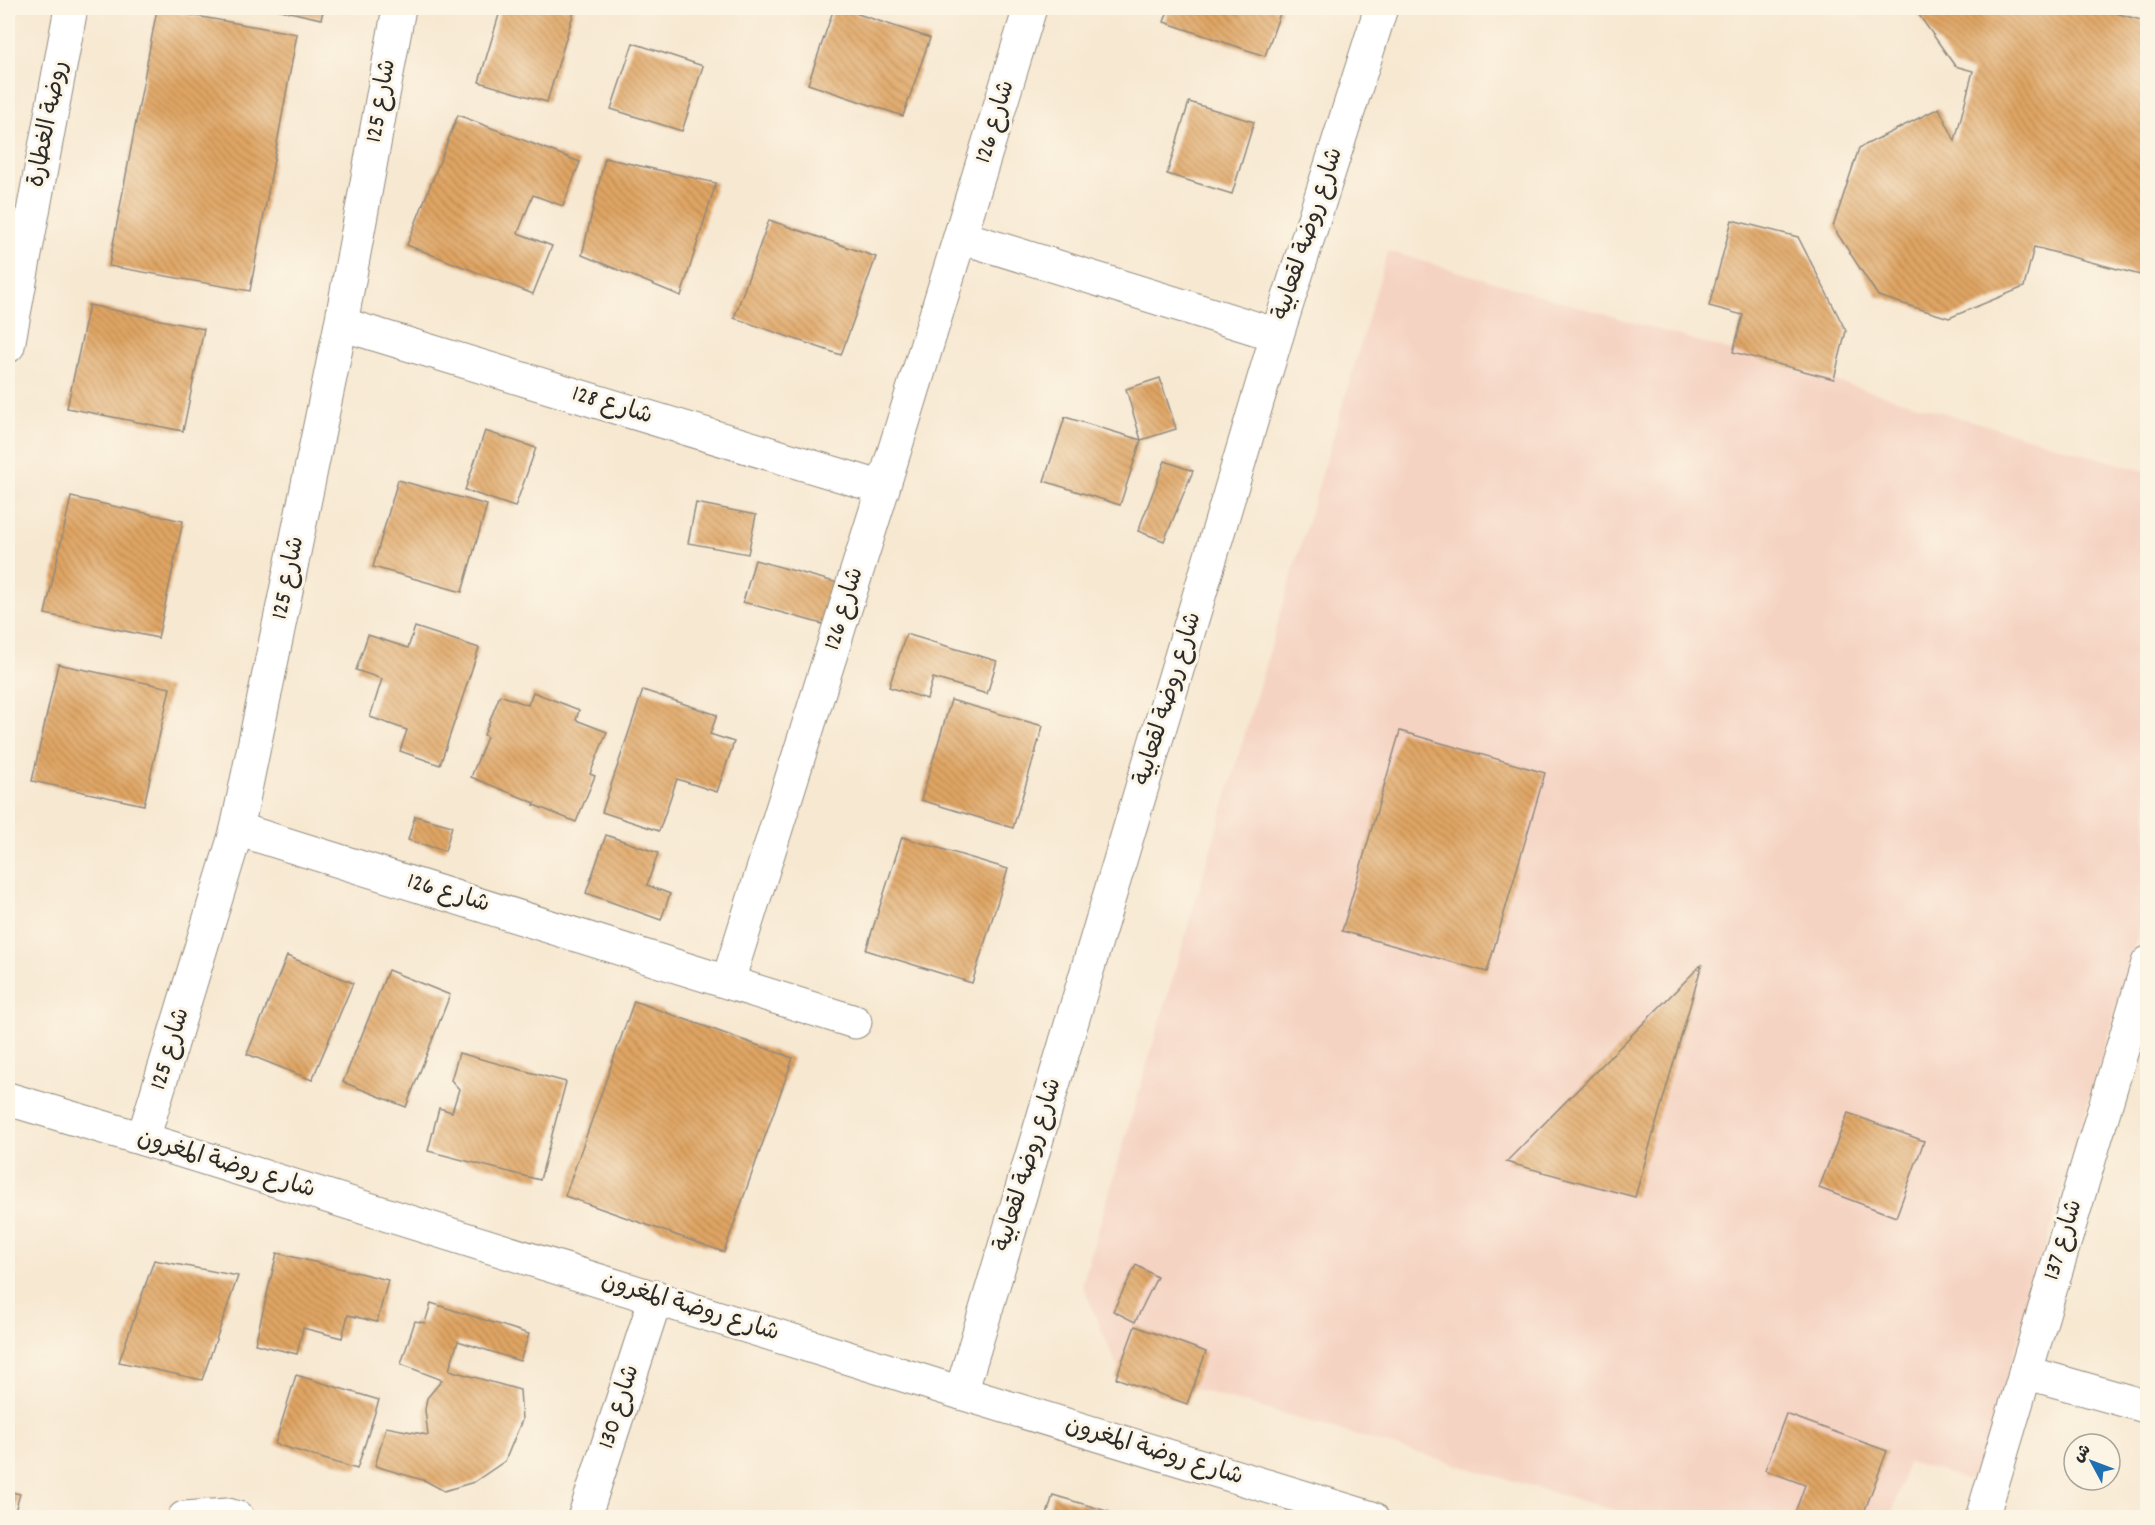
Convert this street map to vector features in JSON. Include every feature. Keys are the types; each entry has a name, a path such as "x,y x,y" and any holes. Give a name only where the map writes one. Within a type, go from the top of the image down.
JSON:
{"street":[{"name":"روضة الغطارة","path":"8,346 71,8"},
{"name":"شارع 125","path":"143,1139 237,829 341,324 399,8"},
{"name":"شارع 126","path":"728,981 961,237 1030,8"},
{"name":"شارع روضة لقعابية","path":"961,1393 1277,335 1381,8"},
{"path":"961,237 1277,335"},
{"name":"شارع 128","path":"341,324 883,488"},
{"name":"شارع 126","path":"237,829 855,1022"},
{"name":"شارع 137","path":"1982,1518 2148,963"},
{"name":"شارع روضة المغرون","path":"8,1100 143,1139 1372,1518"},
{"name":"شارع 130","path":"584,1518 656,1297"},
{"path":"2025,1372 2148,1407"},
{"path":"184,1518 228,1515 238,1518"}],"shaded area":[{"path":"1388,251 2147,472 2147,904 1976,1482 1908,1462 1891,1517 1637,1517 1117,1366 1082,1284"}],"building":[{"path":"272,8 324,8 321,19"},
{"path":"501,8 575,8 547,102 479,82"},
{"path":"834,8 930,38 903,116 808,84"},
{"path":"1169,8 1282,8 1265,56 1164,22"},
{"path":"1914,8 2114,8 2112,12 2148,22 2148,277 2034,247 2024,287 1949,318 1878,296 1833,227 1859,148 1939,108 1955,141 1973,71 1955,66"},
{"path":"157,9 297,34 250,291 109,266"},
{"path":"633,43 703,66 682,131 611,109"},
{"path":"1189,102 1254,122 1232,194 1167,174"},
{"path":"458,115 580,162 563,206 533,195 518,233 552,246 533,294 407,245"},
{"path":"605,158 716,183 681,296 582,255"},
{"path":"769,220 876,257 841,355 734,318"},
{"path":"1732,220 1798,237 1846,331 1834,379 1733,352 1743,315 1709,306"},
{"path":"89,305 204,329 183,431 67,408"},
{"path":"1160,378 1176,429 1141,440 1126,389"},
{"path":"1065,417 1141,440 1120,505 1044,481"},
{"path":"485,431 536,448 515,507 465,490"},
{"path":"1165,461 1193,471 1164,541 1138,531"},
{"path":"398,480 487,505 462,592 373,567"},
{"path":"71,497 183,521 158,638 45,614"},
{"path":"696,503 756,515 748,554 688,543"},
{"path":"755,560 838,583 826,625 743,602"},
{"path":"415,627 479,648 440,765 400,751 407,730 370,717 382,679 356,670 368,635 408,648"},
{"path":"906,634 997,661 987,694 933,678 927,699 889,687"},
{"path":"58,664 170,688 144,805 32,781"},
{"path":"643,690 717,715 710,734 734,742 717,792 677,779 659,831 602,812"},
{"path":"533,692 579,710 576,720 607,732 590,774 595,776 576,822 471,777 500,695 528,705"},
{"path":"951,700 1043,726 1013,828 921,800"},
{"path":"1400,731 1545,773 1487,972 1342,931"},
{"path":"415,816 452,826 445,851 408,840"},
{"path":"606,835 658,853 647,885 670,894 661,920 586,893"},
{"path":"902,837 1008,869 972,983 866,950"},
{"path":"287,956 353,983 312,1080 247,1054"},
{"path":"1702,964 1635,1197 1506,1162"},
{"path":"388,970 450,995 406,1107 343,1082"},
{"path":"634,1001 793,1058 724,1252 565,1196"},
{"path":"459,1053 566,1082 540,1180 428,1151 439,1108 452,1112 459,1089 451,1080"},
{"path":"1848,1113 1924,1141 1896,1217 1819,1188"},
{"path":"277,1253 388,1280 377,1322 348,1315 342,1338 303,1328 297,1354 255,1344"},
{"path":"154,1260 238,1276 202,1380 119,1362"},
{"path":"1136,1265 1157,1277 1135,1322 1113,1311"},
{"path":"431,1303 529,1334 520,1361 458,1341 449,1370 520,1390 522,1420 505,1461 474,1482 444,1491 426,1481 375,1466 386,1427 428,1435 425,1410 427,1398 442,1380 401,1364 415,1321 425,1323"},
{"path":"1135,1326 1206,1352 1187,1404 1116,1378"},
{"path":"296,1375 379,1400 357,1469 275,1444"},
{"path":"1786,1414 1887,1451 1862,1518 1793,1518 1805,1485 1765,1470"},
{"path":"8,1491 20,1494 13,1518 8,1518"},
{"path":"1053,1495 1110,1512 1109,1518 1046,1518"}]}
